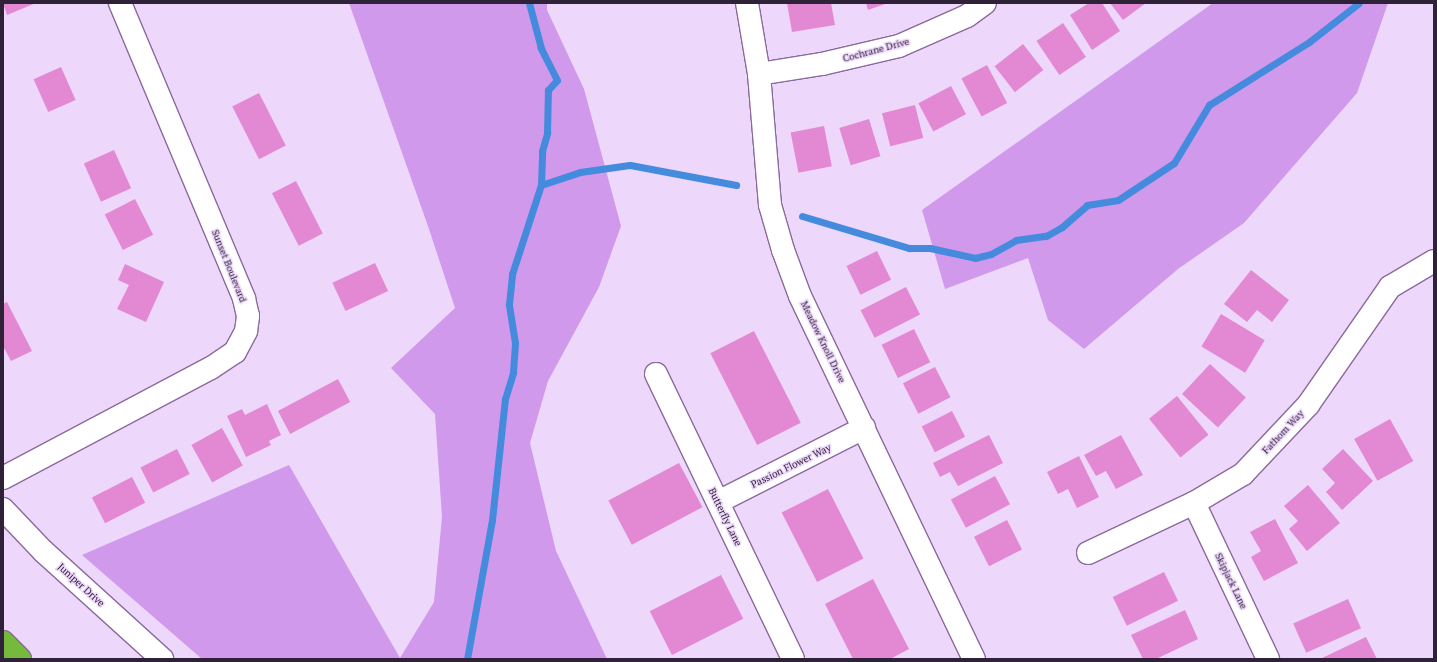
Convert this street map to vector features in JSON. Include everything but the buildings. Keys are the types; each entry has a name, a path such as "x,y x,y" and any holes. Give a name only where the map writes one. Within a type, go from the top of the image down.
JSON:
{"highway":[{"path":"3,642 20,659"}],"street":[{"name":"Sunset Boulevard","path":"3,478 210,368 235,352 246,331 248,316 244,298 120,3"},
{"name":"Meadow Knoll Drive","path":"747,3 759,74 768,187 783,250 800,296 974,659"},
{"name":"Cochrane Drive","path":"759,74 822,64 899,46 967,16 985,3"},
{"name":"Fathom Way","path":"1088,554 1194,503 1243,474 1270,448 1318,392 1390,287 1434,261"},
{"name":"Butterfly Lane","path":"656,374 793,659"},
{"name":"Passion Flower Way","path":"718,502 864,428"},
{"name":"Skipjack Lane","path":"1194,503 1268,659"},
{"name":"Juniper Drive","path":"3,509 43,551 162,659"}],"shaded area":[{"path":"349,3 547,3 547,10 584,89 621,226 599,287 548,381 530,443 556,551 607,659 202,659 82,555 289,465 400,658 434,602 442,517 435,414 391,368 455,308 429,229"},
{"path":"1213,3 1388,3 1357,93 1244,223 1178,269 1084,349 1048,320 1028,258 945,289 922,210"}],"waterway":[{"path":"467,659 492,520 505,399 513,372 515,343 509,304 512,274 541,185 542,151 547,133 548,90 557,80 541,48 529,3"},
{"path":"802,216 909,248 930,248 975,258 991,254 1016,240 1046,236 1062,227 1087,205 1118,200 1174,163 1209,105 1309,42 1359,3"},
{"path":"541,185 580,172 630,165 736,185"}]}
